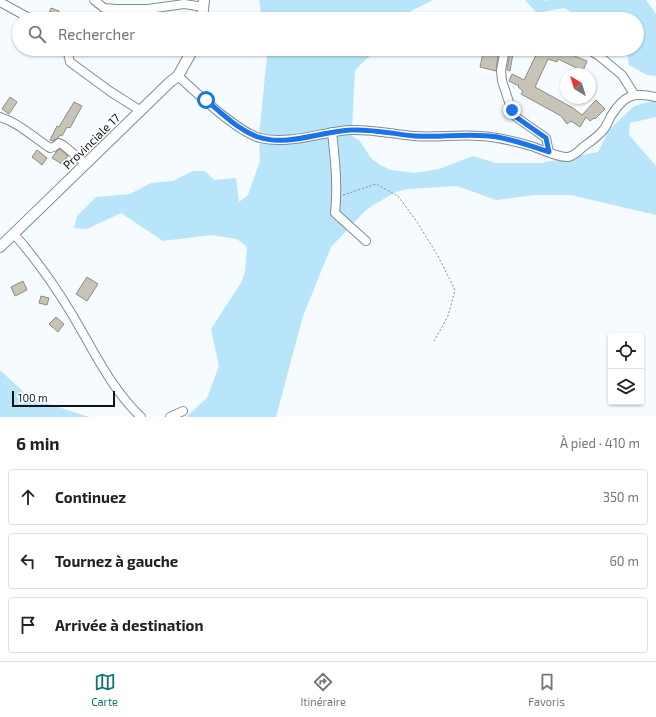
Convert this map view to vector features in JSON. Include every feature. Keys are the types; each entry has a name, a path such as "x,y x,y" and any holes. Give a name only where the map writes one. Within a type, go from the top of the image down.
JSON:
{"main road":[{"name":"Provinciale 17","path":"0,247 170,82 178,76 189,56"}],"street":[{"path":"94,0 104,8 116,9 142,9 184,4 204,4"},
{"path":"0,2 18,12"},
{"path":"69,56 70,62 111,92 141,111"},
{"path":"504,56 501,70 502,81 512,110 516,117 546,138 549,152"},
{"path":"599,56 622,74 634,94"},
{"path":"178,76 234,124 259,138 273,140 294,139 352,130 414,136 441,137 470,135 496,137 567,157 573,155 587,145 604,130 615,110 623,101 634,94 656,97"},
{"path":"0,117 10,120 50,148 59,143 63,145 86,164"},
{"path":"332,132 336,166 337,197 335,213 366,241"},
{"path":"14,234 48,275 114,386 131,408 141,417"},
{"path":"170,417 183,411"}],"path":[{"path":"337,197 376,184 398,196 417,222 438,256 456,290 448,316 434,341"}],"shaded area":[{"path":"259,0 433,0 409,12 261,12"},
{"path":"525,0 646,0 656,14 656,76 647,75 629,65 628,56 644,56 644,12 571,12 564,8 536,12"},
{"path":"267,56 370,56 355,70 352,130 349,134 359,140 371,158 380,165 391,170 415,173 439,169 473,156 496,163 541,163 598,152 609,130 634,106 656,100 656,117 630,123 629,135 656,166 656,215 571,195 534,195 496,200 457,186 408,189 396,192 364,212 331,247 303,316 276,417 186,417 207,398 219,366 211,329 241,283 245,272 247,247 237,239 211,235 163,241 121,213 87,229 74,228 77,216 96,197 130,194 151,183 173,181 193,171 205,171 214,180 236,178 239,202 248,195 260,161 259,137"},
{"path":"0,370 30,398 89,417 0,417"}],"building":[{"path":"51,8 59,11 59,12 49,12"},
{"path":"482,56 498,56 496,71 480,67"},
{"path":"509,56 512,56 510,71 507,70"},
{"path":"536,56 574,56 587,61 584,68 577,68 558,59 557,62 548,59 535,87 560,101 560,104 566,104 582,115 592,104 596,104 596,100 605,109 595,119 594,118 590,121 586,117 580,127 571,121 567,124 561,116 521,94 523,91 518,87 519,86 509,81 512,74 524,80"},
{"path":"10,97 17,102 9,114 2,109"},
{"path":"74,102 82,106 70,128 67,127 62,136 60,135 52,141 50,140 57,126 59,127"},
{"path":"60,149 68,156 62,164 52,158"},
{"path":"37,150 47,158 42,165 32,157"},
{"path":"87,277 98,284 87,301 76,294"},
{"path":"23,281 27,290 15,296 11,287"},
{"path":"41,296 49,298 47,305 39,303"},
{"path":"56,317 64,324 58,332 49,324"}],"route":[{"path":"206,100 234,124 259,138 273,140 294,139 352,130 414,136 441,137 470,135 496,137 549,152 546,138 539,131 516,117 512,110"}]}
